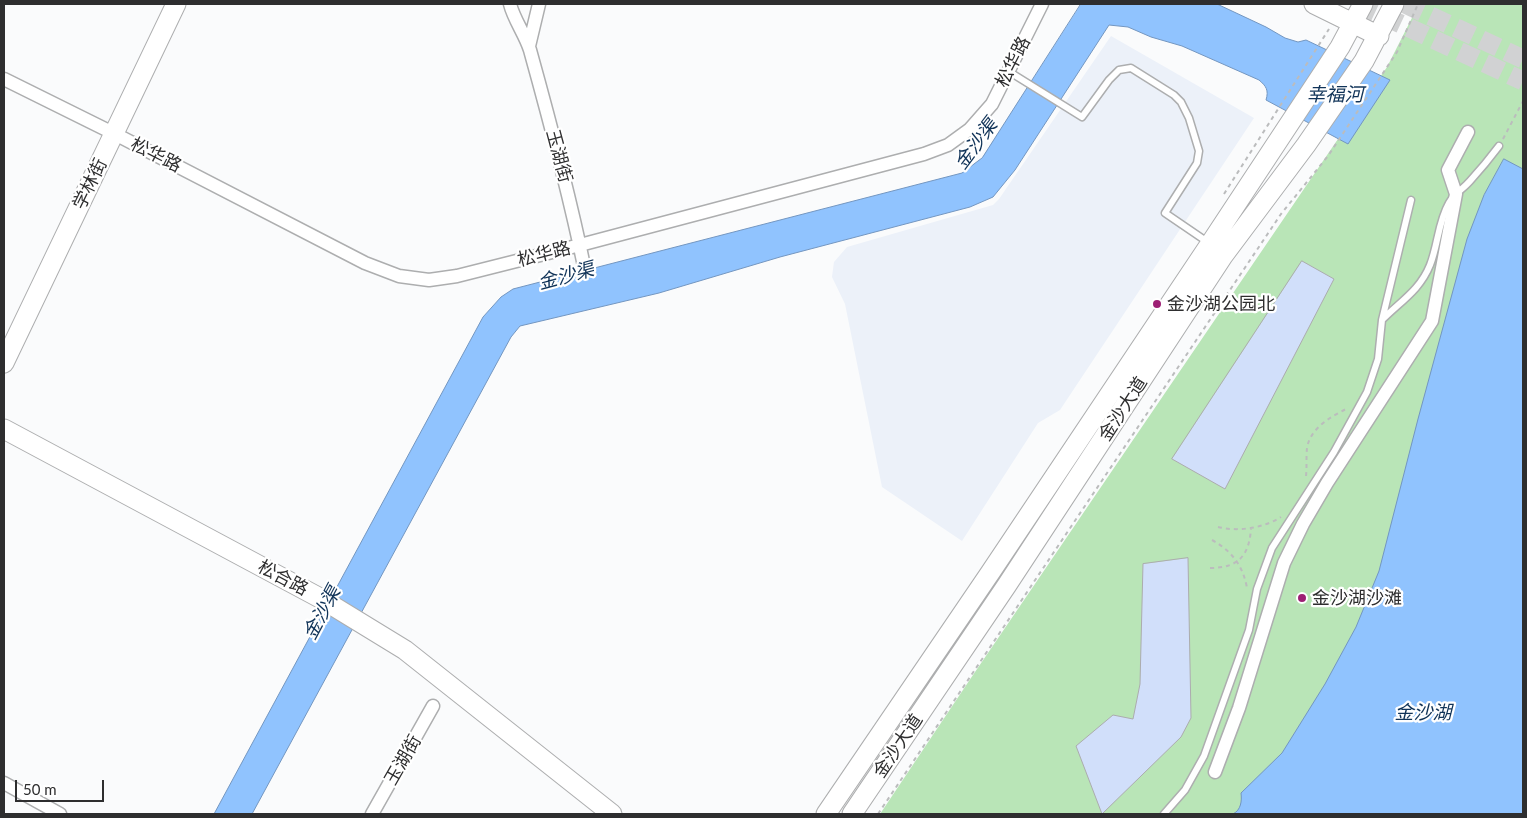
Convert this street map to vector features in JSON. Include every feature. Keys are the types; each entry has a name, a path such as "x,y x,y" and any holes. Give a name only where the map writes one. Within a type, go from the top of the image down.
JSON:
{"main road":[{"name":"学林街","path":"4,363 176,4"},
{"path":"1314,4 1379,36"},
{"name":"金沙大道","path":"826,814 1210,244 1276,128 1332,42 1353,22 1363,4"},
{"name":"金沙大道","path":"852,814 1007,585 1223,256 1306,145 1364,61 1379,36 1394,4"},
{"name":"松合路","path":"4,429 320,598 366,625 405,650 612,814"}],"street":[{"name":"玉湖街","path":"510,4 529,46 563,170 584,266"},
{"name":"玉湖街","path":"529,46 539,4"},
{"name":"松华路","path":"4,79 365,264 399,276 429,280 457,276 580,245 924,154 948,145 970,129 992,104 1042,4"},
{"path":"1215,772 1239,708 1284,563 1303,524 1328,483 1432,321 1456,194 1448,170 1468,132"},
{"name":"玉湖街","path":"372,814 434,706"},
{"path":"4,783 51,812"}],"lane":[{"path":"1008,71 1082,118 1109,80 1119,70 1131,68 1174,95 1181,102 1189,118 1199,151 1198,163 1165,214 1210,244"},
{"path":"1382,320 1397,305 1410,297 1422,281 1430,264 1448,204 1499,146"},
{"path":"1164,814 1185,790 1204,756 1249,630 1257,589 1272,548 1334,452 1367,392 1378,359 1382,320 1411,200"}],"path":[{"path":"878,814 1280,214 1328,156 1397,52 1418,4"},
{"path":"1276,128 1332,42"},
{"path":"1499,146 1523,101"},
{"path":"1306,481 1308,445 1317,430 1328,419 1338,413 1348,408 1359,407"},
{"path":"1218,527 1251,528 1266,524 1283,515"},
{"path":"1210,568 1228,566 1243,557 1250,544 1251,528"},
{"path":"1212,540 1232,554 1246,580 1248,594"}],"shaded area":[{"path":"1111,36 1254,118 1060,410 1038,423 962,541 882,487 845,304 832,277 834,262 847,247 993,205"}],"green space":[{"path":"1419,4 1523,4 1523,814 880,814 1387,67"}],"water":[{"path":"1081,4 1217,4 1285,38 1298,42 1306,40 1390,80 1348,144 1266,100 1266,88 1259,80 1182,46 1151,37 1128,27 1109,25 1015,170 993,197 970,207 780,257 659,293 520,326 511,337 252,814 214,814 483,317 501,297 513,289 962,173 982,158"},
{"name":"金沙湖","path":"1504,159 1523,169 1523,814 1233,814 1240,805 1241,793 1282,753 1325,684 1356,627 1379,571 1467,239 1484,195"}],"building":[{"path":"1302,261 1334,279 1225,489 1172,459"},
{"path":"1188,558 1191,718 1181,737 1102,814 1076,746 1113,715 1133,719 1140,684 1143,564"}],"tunnel":[{"path":"1358,4 1523,81"},
{"path":"1405,4 1523,59"}],"place":[{"name":"金沙湖公园北","path":"1157,304"},
{"name":"金沙湖沙滩","path":"1302,598"}],"water label":[{"name":"幸福河","path":"1335,95"},
{"name":"金沙渠","path":"976,144"},
{"name":"金沙渠","path":"566,276"},
{"name":"金沙渠","path":"322,613"}]}
